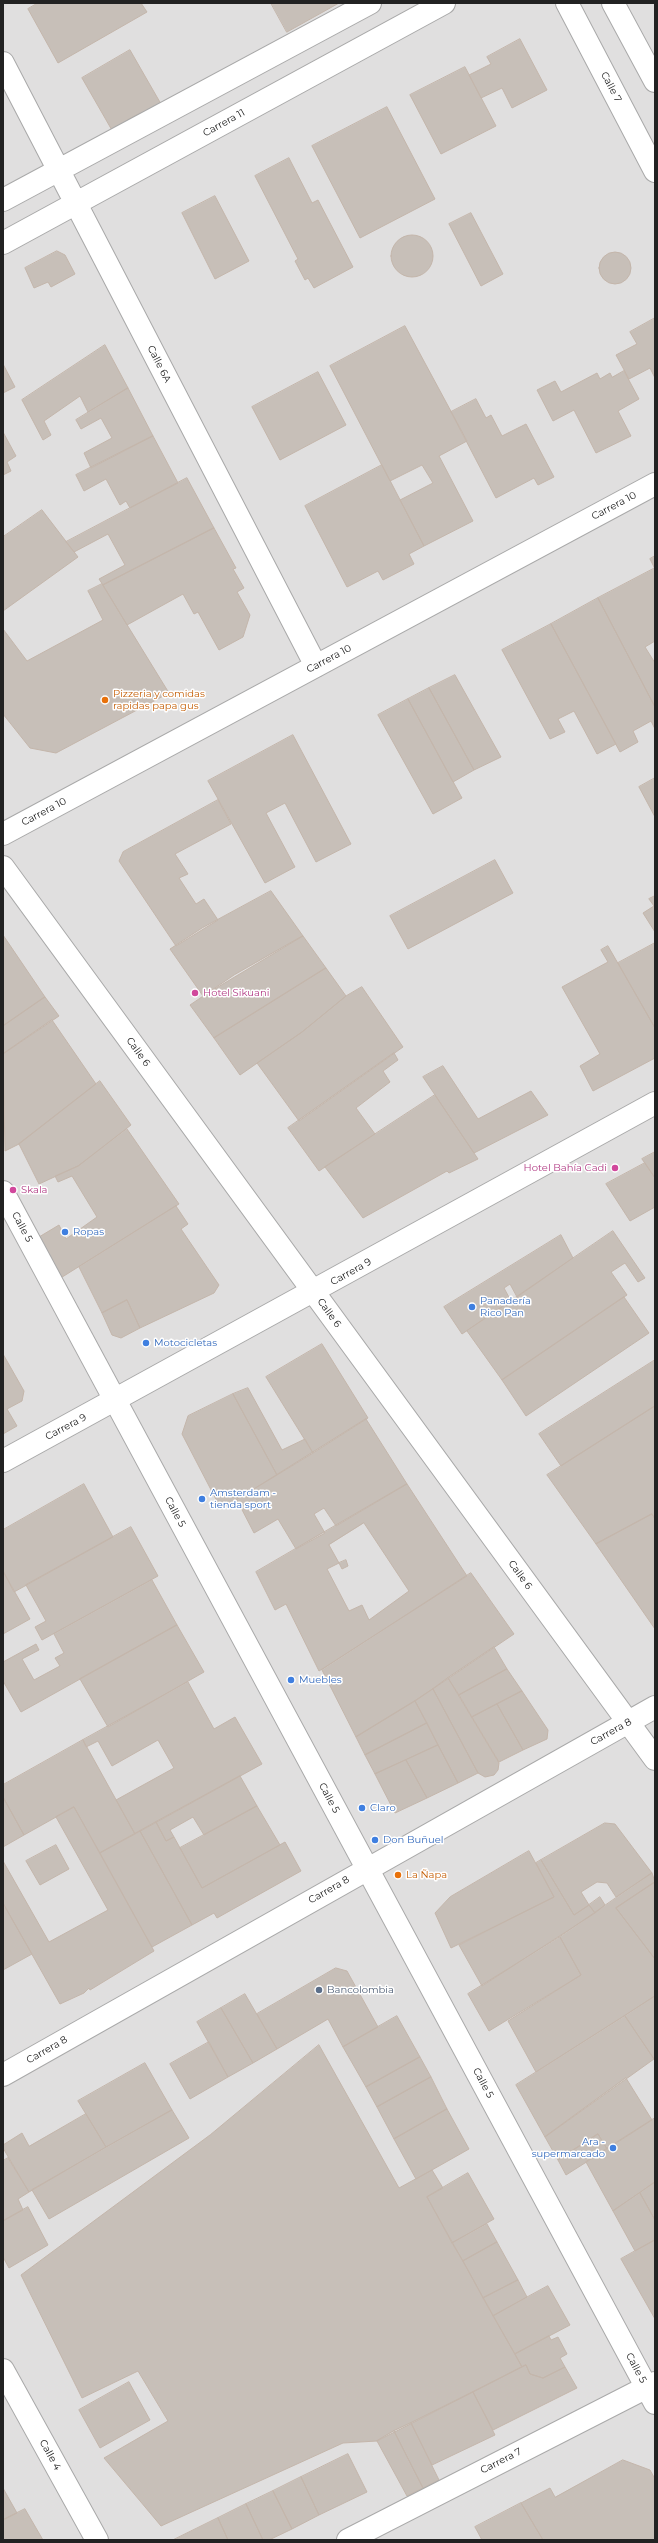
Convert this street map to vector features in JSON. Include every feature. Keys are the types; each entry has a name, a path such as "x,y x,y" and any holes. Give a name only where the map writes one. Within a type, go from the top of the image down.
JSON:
{"street":[{"path":"3,200 370,3"},
{"name":"Carrera 11","path":"3,243 444,3"},
{"name":"Calle 7","path":"566,3 655,170"},
{"path":"613,3 655,81"},
{"name":"Calle 6A","path":"3,63 316,666"},
{"name":"Carrera 10","path":"3,834 655,484"},
{"name":"Calle 6","path":"3,867 655,1759"},
{"name":"Carrera 9","path":"3,1461 314,1293 655,1103"},
{"name":"Calle 5","path":"3,1192 367,1869 652,2391"},
{"name":"Carrera 8","path":"3,2075 655,1707"},
{"name":"Calle 4","path":"3,2370 96,2540"},
{"name":"Carrera 7","path":"348,2540 652,2391"}],"shaded area":[{"path":"3,3 655,3 655,2540 3,2540"}],"building":[{"path":"38,3 141,3 147,12 58,63 28,9"},
{"path":"271,3 339,3 287,32"},
{"path":"520,39 547,90 512,108 502,88 481,98 469,75 491,64 487,57"},
{"path":"130,50 161,104 141,115 140,113 127,120 129,122 113,132 82,78"},
{"path":"465,67 496,126 441,154 410,95"},
{"path":"387,107 435,199 360,238 312,146"},
{"path":"289,158 312,203 318,200 353,267 314,288 308,278 305,280 295,261 298,259 255,176"},
{"path":"215,196 249,261 215,279 182,213"},
{"path":"471,213 503,274 481,286 449,224"},
{"path":"408,235 416,235 424,238 430,244 433,256 430,268 424,274 416,277 408,277 400,274 394,268 391,260 391,252 394,244 400,238"},
{"path":"57,251 65,255 75,274 51,287 48,282 34,288 25,268"},
{"path":"612,252 618,252 628,259 631,268 630,274 624,281 618,284 612,284 602,277 599,271 599,265 606,255"},
{"path":"655,318 655,378 650,368 629,379 616,355 637,344 630,332"},
{"path":"405,326 467,441 439,456 473,521 424,546 400,500 433,483 422,465 390,481 330,366"},
{"path":"105,345 128,388 88,412 80,396 44,421 51,435 43,440 22,400"},
{"path":"3,364 15,387 3,393"},
{"path":"624,371 639,399 618,411 631,436 596,453 574,410 553,421 537,390 555,381 561,392 597,373 600,379 610,373 612,377"},
{"path":"318,372 346,425 280,460 252,407"},
{"path":"128,388 153,436 91,468 84,453 112,438 101,418 81,429 76,420"},
{"path":"476,399 486,418 491,415 502,436 526,424 554,477 538,485 534,478 496,498 451,412"},
{"path":"3,432 16,456 7,462 11,471 3,475"},
{"path":"153,436 178,483 130,508 126,501 120,505 106,479 84,491 76,475"},
{"path":"382,465 424,546 409,554 414,564 383,580 378,571 347,587 305,506"},
{"path":"187,478 214,528 103,585 99,579 125,565 108,534 74,552 66,542"},
{"path":"42,510 78,557 3,611 3,537"},
{"path":"214,528 236,568 233,569 244,588 237,592 250,615 243,637 219,650 198,612 194,614 183,594 127,625 103,585"},
{"path":"655,556 655,569 650,559"},
{"path":"655,568 655,641 645,647 655,663 655,707 598,598"},
{"path":"102,584 169,693 56,753 30,748 3,714 3,629 27,661 103,620 88,591"},
{"path":"598,598 655,707 655,729 651,721 633,731 638,742 620,752 551,624"},
{"path":"551,624 616,744 597,754 574,711 558,719 565,732 550,739 502,650"},
{"path":"455,675 501,757 474,770 429,688"},
{"path":"429,688 474,770 453,782 408,699"},
{"path":"408,699 462,798 433,814 378,715"},
{"path":"293,735 351,844 316,862 285,803 266,813 295,867 265,883 208,781"},
{"path":"655,778 655,817 639,787"},
{"path":"218,800 231,824 175,854 188,874 179,878 196,904 204,899 218,920 176,946 119,861 123,852"},
{"path":"495,860 513,893 408,949 390,916"},
{"path":"271,891 303,936 203,996 170,949 202,928"},
{"path":"655,896 655,932 643,913 654,906 649,899"},
{"path":"3,935 45,997 3,1026"},
{"path":"303,936 326,968 214,1038 190,1005 234,975"},
{"path":"655,943 655,1028 618,963"},
{"path":"608,946 655,1028 655,1058 593,1091 580,1066 600,1054 562,987 608,962 601,950"},
{"path":"326,968 346,996 302,1032 240,1075 214,1038"},
{"path":"362,987 403,1047 299,1121 257,1063 302,1032 346,996"},
{"path":"45,997 59,1016 3,1054 3,1026"},
{"path":"52,1020 96,1084 19,1144 5,1151 3,1054"},
{"path":"394,1053 398,1060 383,1071 390,1082 356,1108 375,1134 319,1171 288,1128"},
{"path":"443,1066 478,1119 531,1091 548,1115 474,1153 423,1077"},
{"path":"100,1081 131,1125 78,1166 39,1184 19,1144"},
{"path":"435,1095 478,1159 449,1173 447,1171 363,1218 325,1167"},
{"path":"127,1129 179,1204 59,1279 39,1237 59,1225 66,1239 97,1217 72,1176 58,1182 55,1176 78,1166"},
{"path":"655,1152 655,1178 642,1159"},
{"path":"645,1163 655,1178 655,1207 630,1221 606,1184"},
{"path":"176,1206 188,1224 181,1229 219,1285 214,1293 140,1328 127,1300 102,1313 79,1267"},
{"path":"613,1231 645,1278 638,1282 625,1263 611,1272 627,1295 502,1380 467,1331"},
{"path":"561,1235 573,1258 517,1297 510,1284 504,1288 511,1301 462,1334 444,1307"},
{"path":"624,1297 649,1333 526,1416 502,1380"},
{"path":"127,1300 140,1328 121,1338 112,1335 102,1313"},
{"path":"322,1344 368,1418 313,1453 266,1377"},
{"path":"3,1354 24,1391 22,1401 7,1409 17,1426 3,1434"},
{"path":"655,1360 655,1406 561,1466 539,1434"},
{"path":"248,1388 282,1450 305,1439 313,1453 277,1475 233,1394"},
{"path":"233,1394 277,1475 221,1509 182,1434 188,1416"},
{"path":"655,1406 655,1519 652,1514 596,1544 547,1475"},
{"path":"366,1419 407,1484 336,1526 324,1508 314,1514 325,1533 296,1549 278,1519 254,1533 237,1500"},
{"path":"84,1484 113,1537 14,1592 3,1571 3,1530"},
{"path":"407,1484 467,1576 319,1671 286,1604 275,1610 256,1572","holes":["364,1523 409,1591 369,1620 362,1605 349,1611 327,1569 339,1563 329,1545"]},
{"path":"652,1514 655,1519 655,1629 596,1544"},
{"path":"131,1527 158,1576 42,1640 35,1627 46,1621 26,1585"},
{"path":"346,1560 348,1566 342,1569 339,1563"},
{"path":"3,1571 30,1619 3,1634"},
{"path":"471,1573 514,1634 415,1701 356,1737 322,1670"},
{"path":"152,1580 177,1625 21,1712 3,1681 3,1662 36,1644 39,1650 22,1659 34,1680 60,1666 55,1658 64,1653 54,1634"},
{"path":"177,1625 204,1672 108,1727 80,1679"},
{"path":"494,1647 507,1669 459,1695 448,1678"},
{"path":"507,1669 522,1691 472,1717 459,1695"},
{"path":"448,1678 499,1763 498,1770 494,1775 485,1777 478,1773 433,1689"},
{"path":"188,1682 214,1729 235,1717 262,1764 135,1834 116,1800 174,1768 158,1740 112,1766 98,1741 86,1747 83,1740"},
{"path":"433,1689 478,1773 458,1783 415,1701"},
{"path":"522,1691 548,1730 547,1739 523,1750 497,1704"},
{"path":"415,1701 427,1723 365,1755 356,1737"},
{"path":"497,1704 523,1750 499,1762 472,1717"},
{"path":"427,1723 438,1745 375,1774 365,1755"},
{"path":"83,1740 135,1834 100,1853 74,1807 24,1835 3,1797 3,1785"},
{"path":"438,1745 458,1783 427,1798 406,1760"},
{"path":"406,1760 427,1798 395,1813 375,1774"},
{"path":"240,1776 257,1806 204,1835 193,1817 170,1830 174,1837 166,1841 156,1822"},
{"path":"3,1797 24,1835 3,1847"},
{"path":"257,1806 280,1845 202,1888 180,1848"},
{"path":"74,1807 154,1951 90,1990 89,1988 84,1993 60,2004 3,1903 3,1861 49,1942 108,1910 56,1817"},
{"path":"156,1822 166,1841 174,1837 202,1888 285,1842 301,1871 217,1918 214,1913 192,1925 140,1831"},
{"path":"605,1823 615,1824 652,1873 616,1897 607,1883 597,1882 581,1892 589,1905 574,1915 541,1860"},
{"path":"140,1831 192,1925 152,1947 100,1853"},
{"path":"56,1845 69,1869 40,1885 26,1861"},
{"path":"529,1851 554,1897 451,1948 435,1913 450,1897"},
{"path":"541,1860 574,1915 589,1905 595,1913 482,1986 459,1945 554,1897 536,1863"},
{"path":"652,1873 655,1882 616,1908 655,1959 655,1996 536,2072 508,2021 581,1975 560,1937"},
{"path":"655,1882 655,1959 616,1908"},
{"path":"600,1897 605,1905 595,1913 589,1905"},
{"path":"5,1907 32,1954 3,1970 3,1908"},
{"path":"560,1937 581,1975 489,2031 468,1994"},
{"path":"336,1968 347,1971 378,2027 343,2047 328,2019 277,2049 257,2014"},
{"path":"245,1994 277,2049 253,2063 221,2008"},
{"path":"655,1996 655,2058 654,2059 625,2016"},
{"path":"221,2008 253,2063 228,2077 197,2022"},
{"path":"397,2016 420,2057 366,2087 343,2047"},
{"path":"625,2016 654,2059 545,2137 516,2085"},
{"path":"209,2042 228,2077 190,2099 170,2064"},
{"path":"319,2045 399,2188 432,2170 443,2188 427,2197 522,2367 377,2441 343,2443 161,2526 104,2458 168,2421 138,2371 82,2398 21,2275 210,2135"},
{"path":"420,2057 431,2077 377,2107 366,2087"},
{"path":"145,2063 172,2110 106,2147 78,2101"},
{"path":"431,2077 447,2109 394,2139 377,2107"},
{"path":"626,2078 652,2120 607,2149 598,2134 558,2160 545,2137"},
{"path":"447,2109 469,2149 416,2179 394,2139"},
{"path":"172,2110 189,2138 49,2219 32,2190"},
{"path":"86,2114 106,2147 29,2192 3,2148 3,2145 22,2133 29,2146"},
{"path":"655,2118 655,2182 613,2211 586,2162"},
{"path":"598,2134 607,2149 566,2175 558,2160"},
{"path":"8,2158 29,2192 18,2199 23,2210 3,2221 3,2161"},
{"path":"468,2173 494,2219 452,2243 427,2197"},
{"path":"655,2182 655,2220 640,2193"},
{"path":"640,2193 655,2220 655,2240 635,2251 613,2211"},
{"path":"28,2207 48,2245 9,2268 3,2257 3,2221"},
{"path":"487,2224 497,2242 463,2261 452,2243"},
{"path":"655,2240 655,2319 621,2259"},
{"path":"497,2242 518,2280 483,2298 463,2261"},
{"path":"518,2280 527,2297 493,2316 483,2298"},
{"path":"548,2286 570,2325 515,2354 493,2316"},
{"path":"549,2336 551,2340 558,2337 567,2354 560,2358 565,2367 543,2378 530,2374 526,2365 522,2367 515,2354"},
{"path":"526,2365 530,2374 543,2378 565,2367 577,2388 493,2430 473,2392"},
{"path":"129,2382 150,2420 100,2448 79,2410"},
{"path":"473,2392 495,2435 432,2465 411,2423"},
{"path":"411,2423 439,2480 423,2488 394,2431"},
{"path":"394,2431 423,2488 407,2496 377,2441"},
{"path":"348,2454 367,2492 319,2515 301,2477"},
{"path":"623,2460 650,2470 655,2479 655,2540 543,2540 521,2503 550,2488 555,2497"},
{"path":"301,2477 319,2515 292,2529 273,2491"},
{"path":"3,2488 17,2513 3,2520"},
{"path":"273,2491 292,2529 269,2540 263,2540 246,2504"},
{"path":"521,2503 543,2540 482,2540 475,2527"},
{"path":"246,2504 263,2540 228,2540 218,2518"},
{"path":"25,2509 43,2540 3,2540 3,2520"},
{"path":"218,2518 228,2540 173,2540"}],"place":[{"name":"Pizzeria y comidas rapidas papa gus","path":"105,700"},
{"name":"Hotel Sikuani","path":"195,993"},
{"name":"Hotel Bahía Cadi","path":"615,1168"},
{"name":"Skala","path":"13,1190"},
{"name":"Ropas","path":"65,1232"},
{"name":"Panadería Rico Pan","path":"472,1307"},
{"name":"Motocicletas","path":"146,1343"},
{"name":"Amsterdam - tienda sport","path":"202,1499"},
{"name":"Muebles","path":"291,1680"},
{"name":"Claro","path":"362,1808"},
{"name":"Don Buñuel","path":"375,1840"},
{"name":"La Ñapa","path":"398,1875"},
{"name":"Bancolombia","path":"319,1990"},
{"name":"Ara - supermarcado","path":"613,2148"}]}
